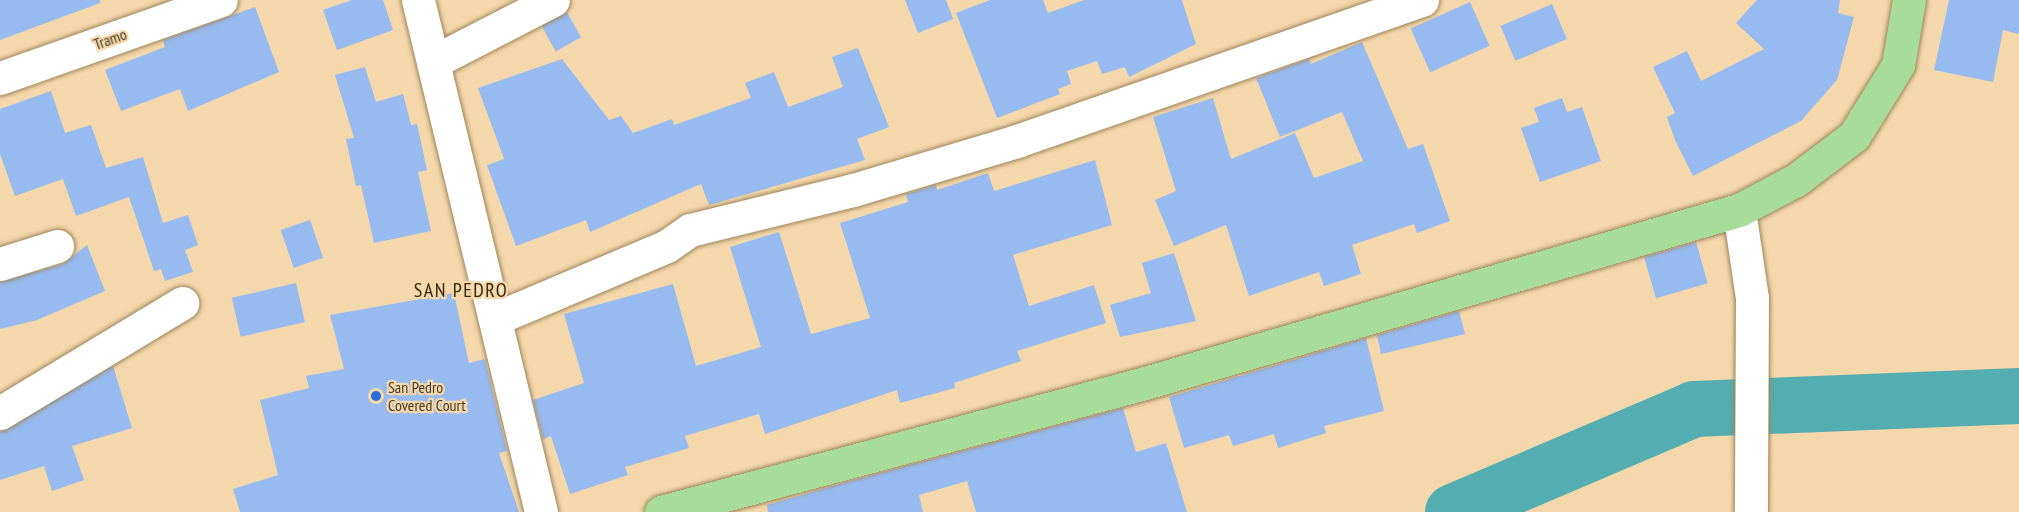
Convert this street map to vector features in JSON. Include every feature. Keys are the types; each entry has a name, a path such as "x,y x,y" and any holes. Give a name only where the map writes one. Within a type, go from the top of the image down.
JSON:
{"main road":[{"path":"661,512 1145,382 1738,210 1796,180 1854,135 1898,65 1909,0"}],"street":[{"name":"Tramo","path":"0,78 220,0"},
{"path":"418,0 499,317 541,512"},
{"path":"433,62 553,0"},
{"path":"499,317 667,246 690,230 853,190 1017,141 1422,0"},
{"path":"1738,210 1752,298 1751,512"},
{"path":"0,264 57,246"},
{"path":"4,400 182,303"}],"building":[{"path":"0,0 100,0 100,3 0,40"},
{"path":"352,0 383,0 393,30 337,50 323,10"},
{"path":"905,0 946,0 953,19 918,33"},
{"path":"990,0 1043,0 1048,13 1084,0 1182,0 1196,44 1129,77 1125,67 1102,74 1097,61 1067,71 1071,84 1058,89 1060,94 997,118 956,13"},
{"path":"1757,0 1840,0 1838,13 1854,17 1837,80 1801,121 1693,176 1675,140 1667,117 1675,113 1653,67 1687,51 1701,81 1764,49 1736,23"},
{"path":"1949,0 2019,0 2019,34 2003,30 1993,82 1934,70"},
{"path":"1470,2 1490,46 1430,72 1411,28"},
{"path":"1552,4 1567,39 1515,61 1500,26"},
{"path":"255,7 279,72 188,111 180,89 121,111 105,70 165,47 163,40"},
{"path":"567,12 581,37 556,51 542,26"},
{"path":"1362,42 1408,149 1423,144 1450,221 1417,233 1414,224 1352,245 1361,274 1324,286 1319,272 1249,296 1226,225 1174,246 1155,200 1176,191 1153,117 1213,98 1231,159 1295,133 1314,178 1363,161 1342,112 1280,137 1256,78 1309,59 1311,64"},
{"path":"858,48 889,127 857,139 865,160 709,205 701,184 590,232 586,220 516,246 487,165 504,159 478,88 562,59 609,120 621,116 633,133 672,119 674,125 751,98 745,83 774,72 788,107 843,87 832,57"},
{"path":"365,67 376,102 403,94 411,125 417,124 427,170 418,172 431,231 374,243 361,185 356,186 346,139 354,138 335,75"},
{"path":"51,91 65,133 91,125 106,168 143,157 163,223 188,215 198,245 185,250 193,272 165,281 161,269 154,271 129,197 76,216 63,179 15,196 0,154 0,109"},
{"path":"1562,98 1567,112 1582,107 1601,161 1540,182 1521,128 1539,122 1534,108"},
{"path":"1095,160 1112,225 1013,255 1029,306 1094,285 1106,323 1017,351 1021,361 954,383 955,388 900,403 897,390 765,434 759,414 685,436 689,448 625,467 628,475 570,494 551,436 543,439 533,400 584,383 564,314 673,284 696,366 761,347 730,247 779,232 811,334 870,318 840,223 908,202 906,194 936,185 937,190 988,173 994,191"},
{"path":"310,220 323,258 294,268 281,230"},
{"path":"1696,242 1708,283 1656,298 1644,257"},
{"path":"87,245 105,291 37,320 0,329 0,282 63,264"},
{"path":"1174,253 1196,321 1120,337 1110,305 1151,293 1142,263"},
{"path":"296,283 305,322 241,337 232,298"},
{"path":"454,293 469,363 485,359 507,451 499,453 519,512 240,512 233,489 278,475 260,400 309,388 306,376 344,369 330,315"},
{"path":"1459,311 1465,334 1381,354 1377,335"},
{"path":"1366,338 1384,411 1324,426 1326,433 1278,448 1274,434 1233,446 1229,435 1184,448 1169,397"},
{"path":"113,366 132,428 72,446 84,480 52,491 44,466 0,480 0,432"},
{"path":"1123,408 1136,452 1166,443 1187,512 976,512 967,481 919,495 923,512 768,512 767,505"}],"waterway":[{"path":"1453,512 1694,409 2019,396"}],"place":[{"name":"San Pedro Covered Court","path":"376,396"}],"district":[{"name":"SAN PEDRO","path":"461,290"}]}
